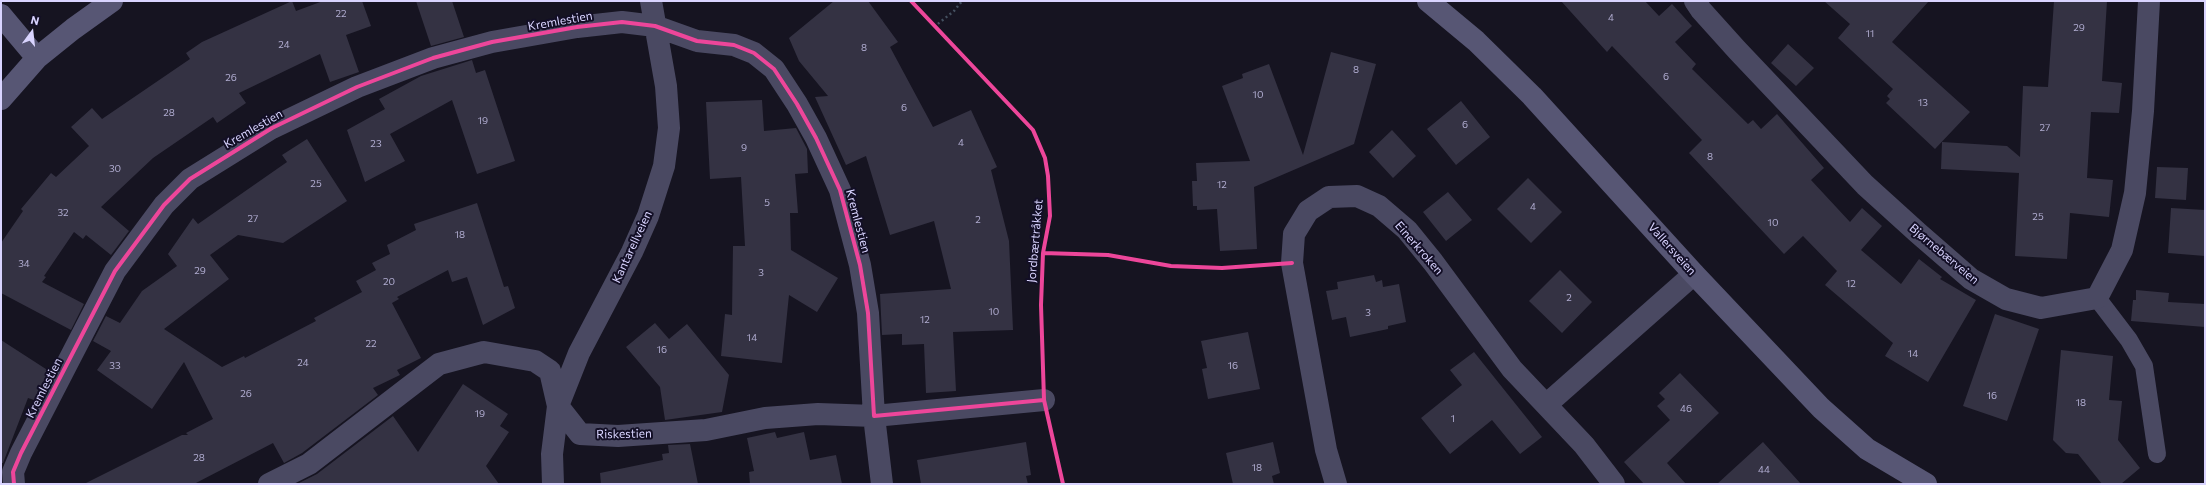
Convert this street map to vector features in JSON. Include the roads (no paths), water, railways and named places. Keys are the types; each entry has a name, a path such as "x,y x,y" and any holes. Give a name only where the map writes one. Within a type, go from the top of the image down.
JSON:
{"main road":[{"path":"1,99 37,58 112,1"},
{"name":"Vallersveien","path":"1428,1 1476,42 1532,96 1694,274 1821,408 1867,449 1926,484"},
{"path":"1,15 37,58"}],"street":[{"name":"Kantarellveien","path":"553,484 552,454 558,406 579,353 632,252 648,216 664,166 669,128 666,86 651,1"},
{"name":"Bjørnebærveien","path":"1695,1 1701,10 1737,50 1865,185 1971,279 2006,299 2040,308 2097,298"},
{"path":"2097,298 2122,250 2135,193 2143,111 2149,1"},
{"name":"Kremlestien","path":"14,484 14,472 21,454 115,271 160,211 190,179 272,128 356,87 433,58 492,42 577,27 622,22 655,26 697,41 734,45 754,53 774,69 797,104 816,138 840,190 860,265 868,313 874,416"},
{"name":"Einerkroken","path":"1336,484 1326,450 1292,263 1294,234 1308,211 1329,197 1357,196 1379,206 1407,230 1433,262 1512,369 1547,404 1584,445 1614,484"},
{"path":"1547,404 1694,274"},
{"name":"Riskestien","path":"269,484 309,464 439,364 484,352 535,361 550,371 558,406 580,434 618,436 706,430 765,418 818,414 874,416"},
{"path":"882,484 874,416 1044,400"}],"lane":[{"path":"2097,298 2129,340 2144,366 2157,454"}]}
